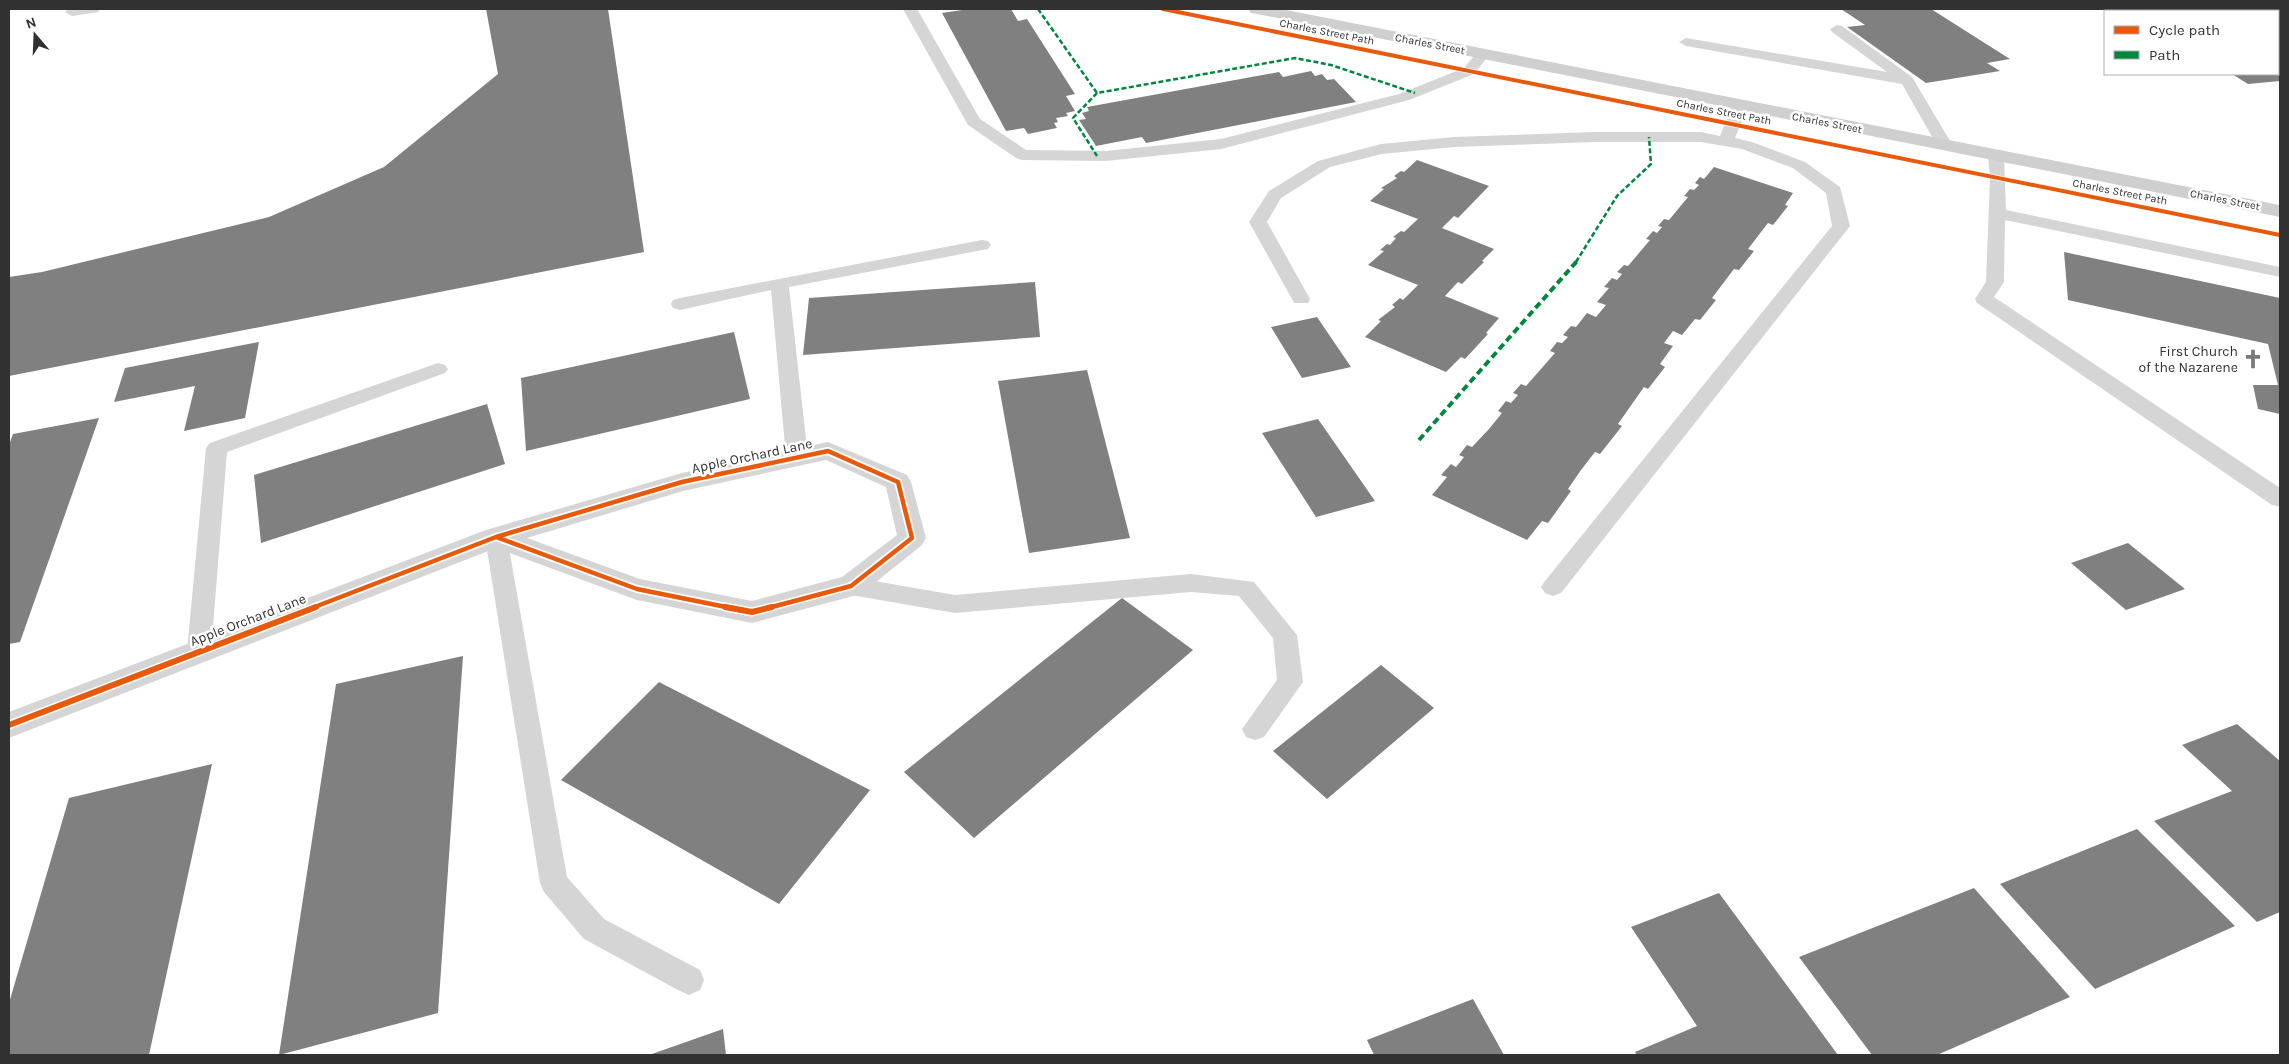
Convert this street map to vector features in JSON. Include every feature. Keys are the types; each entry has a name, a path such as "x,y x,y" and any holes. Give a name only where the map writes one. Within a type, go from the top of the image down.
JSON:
{"main road":[{"name":"Charles Street","path":"1257,9 1740,106 2280,211"}],"street":[{"name":"Apple Orchard Lane","path":"9,725 496,537 682,482 797,457 828,451 898,482 912,538 851,586 752,612 637,588 496,537"}],"lane":[{"path":"72,12 93,9"},
{"path":"910,9 974,122 1022,154 1106,156 1221,144 1404,98 1469,71 1483,54"},
{"path":"1837,29 1907,80 1945,146"},
{"path":"1686,42 1907,80"},
{"path":"1726,141 1740,106"},
{"path":"1301,299 1258,222 1276,195 1324,164 1382,149 1454,142 1701,137 1746,145 1799,165 1834,191 1841,226 1553,587"},
{"path":"1996,156 1995,282 1984,299 2280,499"},
{"path":"1996,213 2280,272"},
{"path":"680,304 779,282 982,245"},
{"path":"779,282 797,457"},
{"path":"199,651 218,448 438,369"},
{"path":"496,537 554,883 594,929 689,980"},
{"path":"851,586 955,604 1191,583 1246,588 1284,635 1290,682 1255,729"}],"building":[{"path":"486,9 608,9 644,252 9,376 9,277 42,272 269,217 384,167 498,74"},
{"path":"969,9 1011,9 1018,21 1027,19 1075,94 1066,96 1075,111 1066,113 1068,116 1056,118 1058,122 1054,123 1057,128 1028,134 1024,128 1006,131 942,13"},
{"path":"1841,9 1931,9 2010,59 1987,63 2000,71 1926,83 1847,27 1865,25"},
{"path":"2124,9 2188,10 2126,10"},
{"path":"2280,58 2280,81 2248,84 2234,75 2279,75"},
{"path":"1311,71 1315,76 1322,74 1327,80 1334,79 1356,102 1146,143 1142,137 1096,146 1079,120 1086,119 1082,113 1089,111 1087,107 1279,72 1283,77"},
{"path":"1417,160 1489,186 1458,218 1454,216 1442,228 1494,249 1462,284 1458,282 1445,296 1499,318 1486,333 1488,334 1465,359 1461,357 1446,372 1365,337 1381,321 1378,320 1395,307 1392,305 1400,298 1403,300 1418,285 1368,265 1384,251 1380,250 1387,244 1390,245 1396,238 1393,237 1401,231 1404,232 1418,219 1370,201 1384,189 1381,188 1397,178 1394,176 1401,171 1404,172"},
{"path":"1714,167 1793,193 1785,205 1788,206 1773,225 1768,223 1748,249 1754,251 1739,270 1734,269 1712,298 1716,300 1700,320 1695,319 1682,335 1673,331 1664,343 1673,346 1660,364 1665,367 1648,389 1644,387 1618,424 1622,426 1600,454 1595,452 1581,470 1568,489 1571,491 1548,523 1542,521 1527,540 1432,495 1447,477 1441,475 1451,464 1456,467 1464,457 1459,455 1467,445 1472,447 1489,429 1502,413 1498,411 1506,401 1511,403 1518,395 1513,393 1521,384 1526,386 1555,353 1550,351 1557,342 1562,343 1568,337 1563,335 1571,326 1576,327 1587,313 1596,317 1606,305 1597,302 1609,288 1604,287 1612,278 1617,280 1622,274 1617,272 1624,265 1628,266 1650,240 1646,239 1653,231 1657,233 1662,227 1658,226 1664,219 1669,220 1688,197 1684,196 1690,189 1694,190 1699,185 1695,183 1700,177 1704,179"},
{"path":"2064,252 2280,298 2280,414 2258,409 2253,385 2278,385 2268,344 2068,300"},
{"path":"1035,282 1040,337 803,355 809,298"},
{"path":"1317,317 1351,367 1302,378 1271,327"},
{"path":"734,332 750,399 526,451 521,378"},
{"path":"259,342 245,418 184,431 195,386 114,402 125,368"},
{"path":"1087,370 1130,538 1029,553 998,381"},
{"path":"487,404 505,464 261,543 254,475"},
{"path":"99,418 20,642 9,644 9,445 13,434"},
{"path":"1318,419 1375,501 1316,517 1262,433"},
{"path":"2128,543 2185,589 2126,610 2071,563"},
{"path":"1122,598 1193,650 974,838 904,772"},
{"path":"463,656 438,1013 279,1055 336,684"},
{"path":"1381,665 1434,708 1327,799 1273,751"},
{"path":"659,682 870,790 779,904 561,780"},
{"path":"2237,724 2280,761 2280,912 2257,922 2154,821 2232,791 2182,745"},
{"path":"212,764 149,1055 9,1055 9,1003 69,798"},
{"path":"2137,829 2235,926 2095,989 2000,884"},
{"path":"1974,888 2070,997 1937,1055 1872,1055 1799,957"},
{"path":"1719,893 1838,1055 1637,1055 1635,1052 1697,1026 1631,927"},
{"path":"1473,999 1504,1055 1374,1055 1367,1040"},
{"path":"723,1029 726,1055 649,1055"}],"marked path":[{"path":"1038,9 1097,93 1295,58 1331,65 1415,93"},
{"path":"1097,93 1073,118 1097,156"},
{"path":"1419,440 1576,263 1617,196 1651,164 1649,137"}],"cycle path":[{"name":"Charles Street Path","path":"1163,9 2280,235"},
{"path":"828,451 898,482 912,538 851,586 752,612 637,589 496,537 682,482 828,451"},
{"path":"9,725 496,537"}],"place":[{"name":"First Church of the Nazarene","path":"2253,359"}]}
